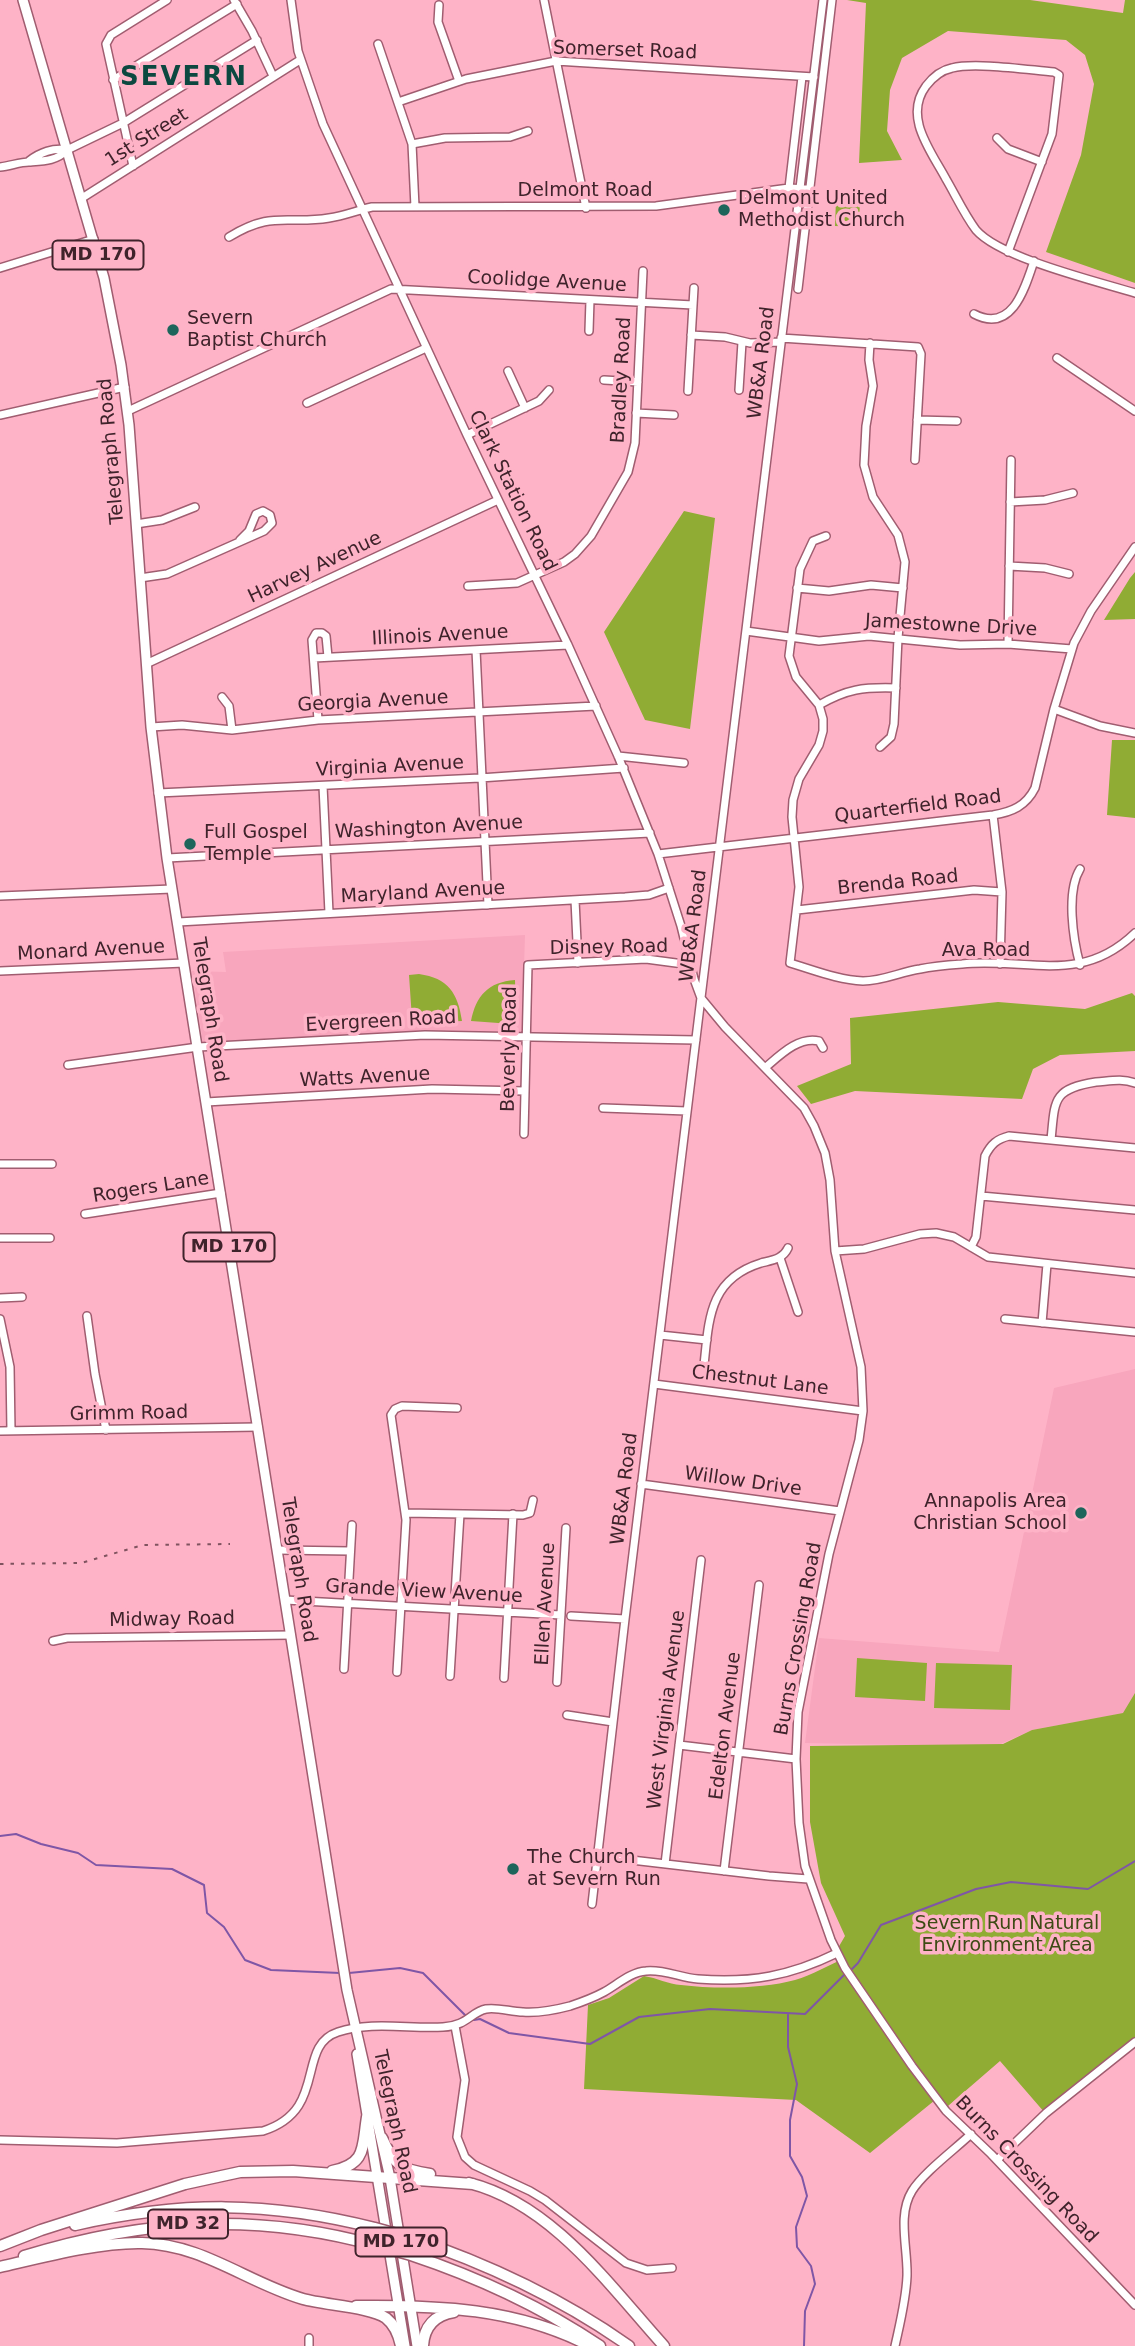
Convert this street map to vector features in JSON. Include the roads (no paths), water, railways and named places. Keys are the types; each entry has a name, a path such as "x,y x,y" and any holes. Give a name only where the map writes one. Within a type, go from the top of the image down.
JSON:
{"highway":[{"path":"316,2173 344,2168 356,2161 364,2146 367,2117"},
{"path":"382,2138 394,2161 404,2169 473,2184 512,2200 550,2225 569,2242 664,2346"},
{"path":"0,2246 41,2230 202,2180 258,2171 378,2176 473,2184"},
{"name":"MD 32","path":"0,2246 104,2218 169,2208 237,2206 298,2212 408,2237 478,2263 533,2288 629,2346"},
{"name":"MD 32","path":"0,2266 47,2249 138,2229 202,2223 298,2228 411,2255 500,2291 600,2346"},
{"path":"0,2266 110,2245 159,2244 194,2252 279,2291 385,2317 394,2326 403,2346"},
{"path":"328,2305 398,2305 475,2311 535,2322 590,2346"},
{"path":"420,2346 428,2326 438,2317 450,2312 475,2311"}],"main road":[{"name":"Telegraph Road","path":"23,0 94,239 111,306 125,387 151,727 167,858 403,2346"},
{"name":"Telegraph Road","path":"355,2030 382,2138 420,2346"}],"street":[{"path":"133,166 107,57 107,39 167,0"},
{"name":"Clark Station Road","path":"291,0 300,60 323,124 624,768 658,854 701,998"},
{"path":"544,0 586,208"},
{"name":"WB&A Road","path":"592,1904 823,0"},
{"path":"798,289 832,0"},
{"path":"113,80 235,2 257,40 273,76"},
{"path":"439,5 438,22 459,81"},
{"path":"0,167 29,161 38,163 62,156 67,150 123,122 257,40"},
{"path":"378,44 412,144 415,207"},
{"name":"1st Street","path":"82,198 300,60"},
{"name":"Somerset Road","path":"398,102 459,81 556,61 814,77"},
{"path":"1008,252 1055,125 1059,74 959,66 936,76 926,86 920,98 917,115 920,130 973,226 985,240 1008,252 1135,293"},
{"path":"789,188 802,77"},
{"path":"412,144 445,138 510,137 528,131"},
{"path":"997,138 1008,149 1042,162"},
{"name":"Delmont Road","path":"229,237 270,219 325,219 372,207 656,206 789,188 808,189"},
{"path":"0,268 94,239"},
{"path":"974,314 983,319 994,319 1013,308 1022,295 1034,261"},
{"name":"Bradley Road","path":"468,586 517,583 575,554 591,536 632,463 643,271"},
{"path":"688,391 694,288"},
{"name":"Coolidge Avenue","path":"128,411 391,289 693,305"},
{"path":"589,331 590,300"},
{"path":"691,335 725,337 742,342 781,340 870,343 920,349 915,460"},
{"path":"739,390 742,342"},
{"path":"870,343 869,360 873,386 871,410 866,426 864,465 870,490 893,525 905,562 893,730 880,747"},
{"path":"307,403 426,348"},
{"path":"1057,358 1135,411"},
{"path":"508,371 525,408"},
{"path":"604,380 638,382"},
{"path":"0,415 125,387"},
{"path":"467,435 539,401 550,390"},
{"path":"636,413 674,415"},
{"path":"917,420 957,421"},
{"path":"1008,644 1011,460"},
{"path":"1010,502 1045,500 1073,493"},
{"name":"Harvey Avenue","path":"146,664 498,500"},
{"path":"136,524 162,520 195,507"},
{"path":"140,578 167,574 268,528 272,523 270,515 263,511 256,514 249,531 240,540"},
{"path":"797,910 799,887 792,808 794,793 802,772 819,745 823,719 818,705 792,670 789,656 800,569 813,541 826,536"},
{"name":"Quarterfield Road","path":"658,854 993,815 1016,809 1033,793 1072,649 1087,618 1135,547"},
{"path":"1009,566 1045,568 1069,574"},
{"path":"797,588 830,591 871,585 903,588"},
{"name":"Jamestowne Drive","path":"746,631 820,641 869,636 960,645 1008,644 1072,649"},
{"path":"318,720 312,639 319,632 326,636 328,657"},
{"name":"Illinois Avenue","path":"313,658 568,645"},
{"path":"476,650 488,905"},
{"path":"818,705 855,689 896,688"},
{"path":"222,697 229,706 232,730"},
{"name":"Georgia Avenue","path":"151,727 182,725 232,730 318,720 596,706"},
{"path":"1054,709 1100,726 1135,733"},
{"path":"618,755 684,763"},
{"name":"Virginia Avenue","path":"158,793 480,778 624,768"},
{"path":"323,786 329,914"},
{"path":"993,815 1002,892 1000,964"},
{"name":"Washington Avenue","path":"167,858 650,833"},
{"path":"1080,869 1073,879 1073,929 1080,965"},
{"name":"Maryland Avenue","path":"177,922 639,896 669,888"},
{"path":"0,896 172,889"},
{"name":"Brenda Road","path":"797,910 974,890 1002,892"},
{"path":"575,900 578,963"},
{"name":"Ava Road","path":"797,910 790,963 839,978 863,981 966,963 1048,968 1080,965 1103,956 1133,938"},
{"name":"Disney Road","path":"528,965 655,959 691,965"},
{"name":"Monard Avenue","path":"0,971 184,963"},
{"name":"Beverly Road","path":"524,1134 528,965"},
{"name":"Burns Crossing Road","path":"701,998 804,1108 822,1144 830,1181 835,1251 861,1367 863,1411 857,1450 840,1511 798,1712 796,1759 800,1836 808,1878 837,1953 929,2091 1135,2305"},
{"name":"Evergreen Road","path":"68,1065 198,1047 444,1034 696,1040"},
{"path":"765,1067 786,1049 808,1041 820,1041 823,1048"},
{"path":"1051,1140 1056,1103 1070,1087 1121,1079 1135,1083"},
{"name":"Watts Avenue","path":"206,1102 432,1089 525,1091"},
{"path":"603,1108 687,1111"},
{"path":"971,1247 976,1237 985,1156 993,1143 1009,1136 1135,1148"},
{"path":"0,1164 52,1164"},
{"name":"Rogers Lane","path":"85,1214 221,1194"},
{"path":"981,1196 1135,1210"},
{"path":"835,1251 864,1249 928,1233 954,1237 988,1257 1135,1273"},
{"path":"0,1238 50,1238"},
{"path":"704,1365 711,1309 726,1283 756,1265 780,1258 788,1248"},
{"path":"780,1258 798,1312"},
{"path":"1042,1323 1047,1264"},
{"path":"0,1298 22,1297"},
{"path":"87,1316 106,1430"},
{"path":"0,1319 10,1367 11,1431"},
{"path":"1005,1319 1135,1332"},
{"path":"660,1335 707,1340"},
{"name":"Chestnut Lane","path":"654,1384 863,1411"},
{"path":"397,1672 405,1513 391,1413 402,1406 457,1408"},
{"name":"Grimm Road","path":"0,1431 258,1427"},
{"name":"Willow Drive","path":"641,1484 840,1511"},
{"path":"405,1513 528,1513 533,1500"},
{"path":"450,1676 460,1514"},
{"path":"504,1678 513,1514"},
{"path":"344,1669 352,1525"},
{"name":"Ellen Avenue","path":"557,1682 566,1528"},
{"path":"277,1550 286,1548 351,1551"},
{"name":"West Virginia Avenue","path":"665,1864 701,1560"},
{"name":"Edelton Avenue","path":"724,1871 759,1585"},
{"name":"Grande View Avenue","path":"285,1600 561,1615"},
{"path":"571,1616 625,1619"},
{"name":"Midway Road","path":"53,1641 67,1637 291,1635"},
{"path":"567,1715 612,1722"},
{"path":"679,1745 796,1759"},
{"path":"597,1856 808,1878"},
{"path":"0,2140 117,2143 263,2131 287,2120 301,2103 315,2054 323,2041 334,2034 397,2026 455,2026 485,2009 538,2012 593,1998 638,1972 659,1971 699,1979 761,1978 794,1972 837,1953"},
{"path":"455,2026 465,2080 457,2137 465,2157 474,2165 545,2200 626,2263 647,2270 672,2268"},
{"path":"997,2161 1046,2113 1135,2042"},
{"path":"895,2346 905,2298 905,2213 908,2198 917,2184 971,2134"}],"waterway":[{"path":"0,1836 16,1834 41,1844 78,1853 96,1865 172,1869 204,1885 207,1913 224,1927 245,1960 271,1970 340,1973"},
{"path":"852,1969 881,1925 976,1889 1011,1882 1088,1889 1135,1861"},
{"path":"349,1973 400,1968 423,1973 466,2016"},
{"path":"474,2020 480,2019 509,2033 590,2044 639,2017 710,2009 805,2014 844,1975"},
{"path":"788,2014 788,2047 797,2084 790,2120 790,2156 802,2177 807,2196 796,2227 797,2247 811,2266 815,2284 805,2311 804,2346"}],"railway":[{"path":"0,1564 81,1563 143,1545 230,1544"}],"place":[{"name":"Delmont United Methodist Church","path":"724,210"},
{"name":"Severn Baptist Church","path":"173,330"},
{"name":"Full Gospel Temple","path":"190,844"},
{"name":"Annapolis Area Christian School","path":"1081,1513"},
{"name":"The Church at Severn Run","path":"513,1869"}],"district":[{"name":"SEVERN","path":"184,78"}],"park label":[{"name":"Severn Run Natural Environment Area","path":"1007,1935"}]}
